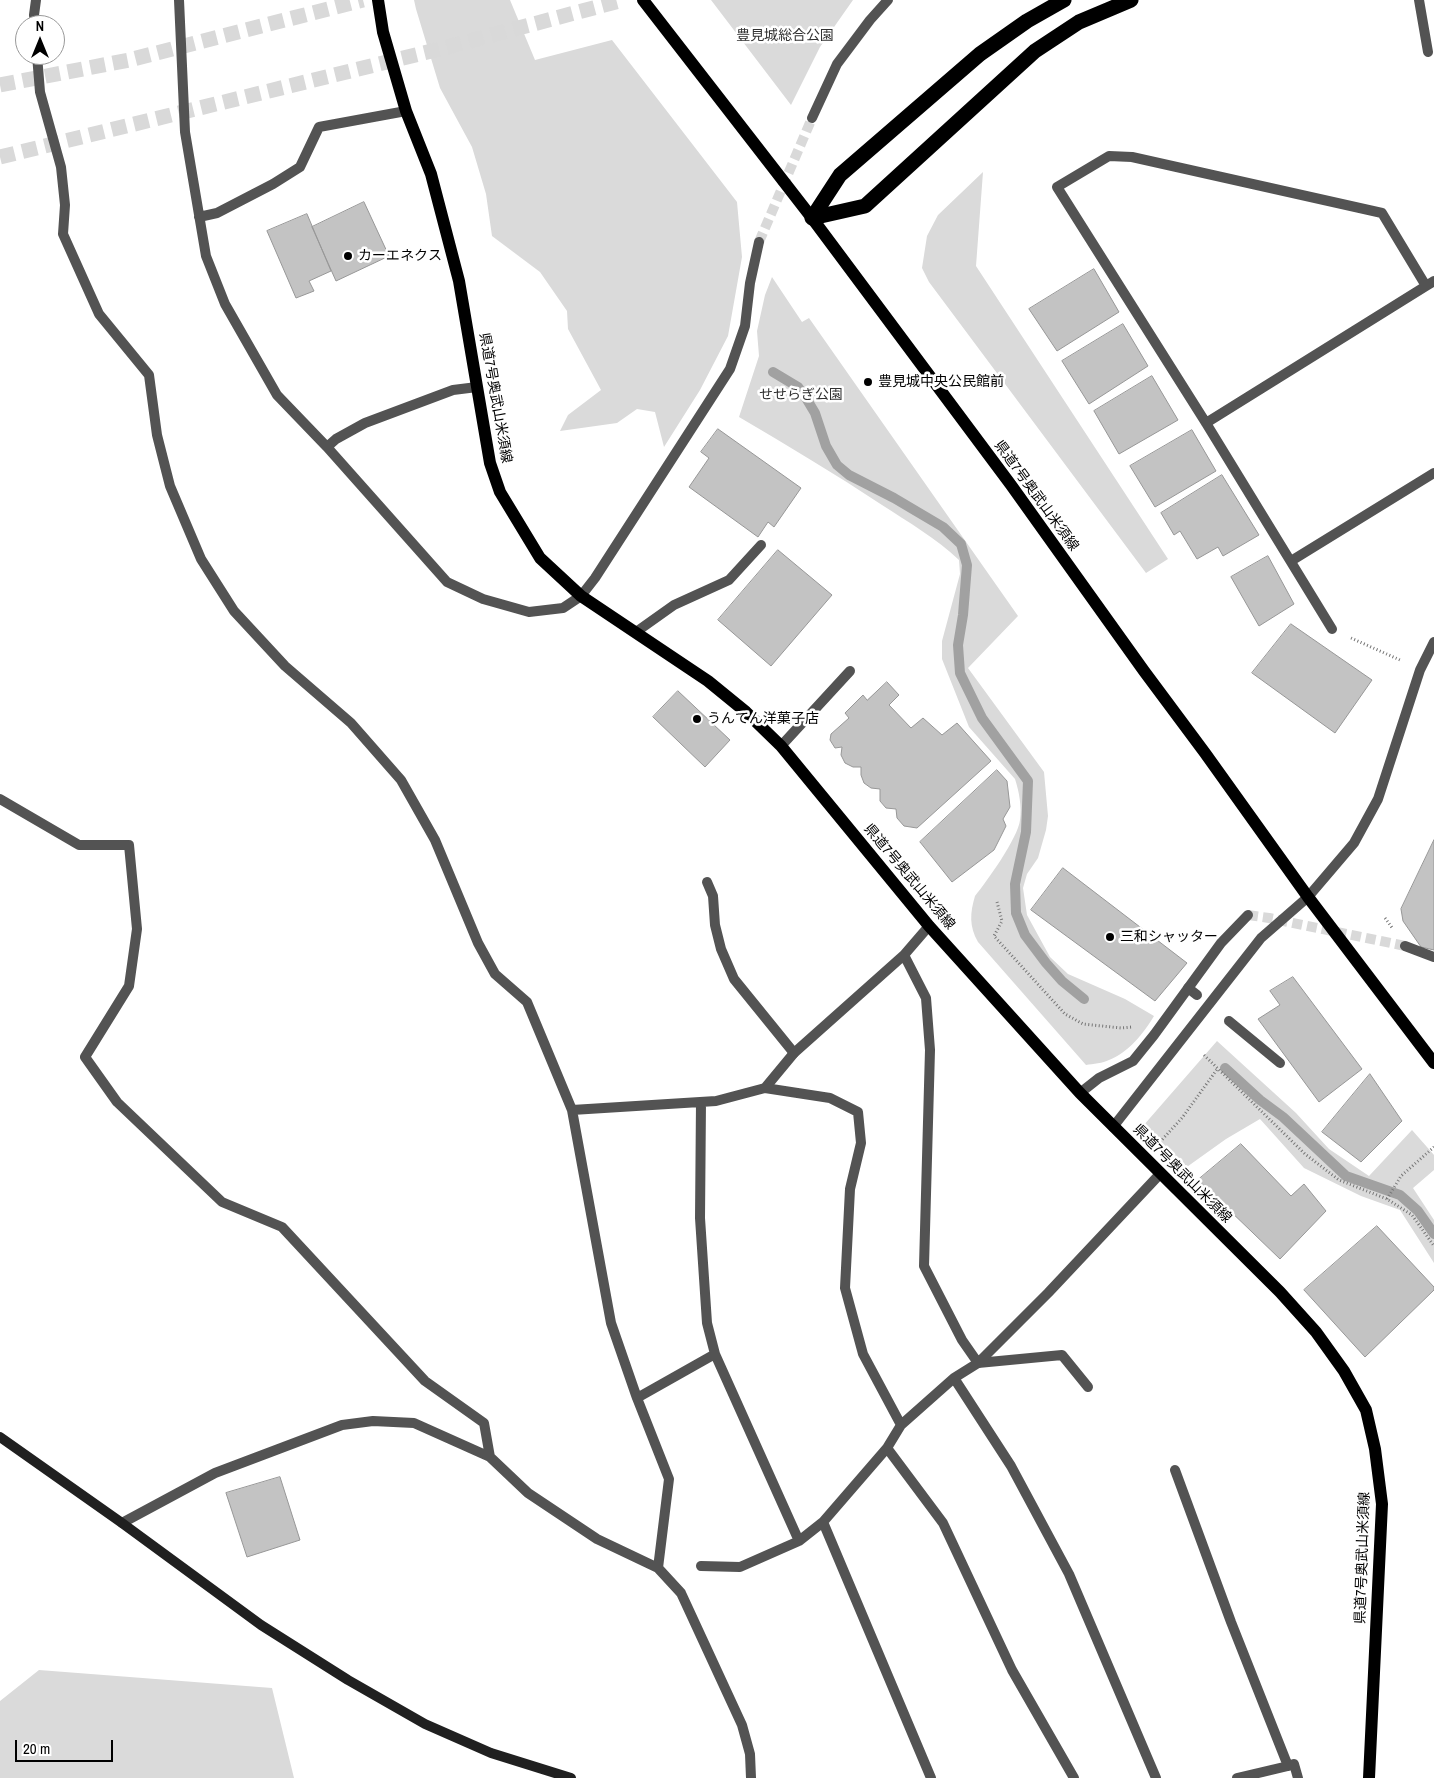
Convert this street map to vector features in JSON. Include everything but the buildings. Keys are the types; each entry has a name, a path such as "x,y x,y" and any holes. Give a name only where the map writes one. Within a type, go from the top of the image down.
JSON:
{"highway":[{"path":"812,218 840,175 980,54 1027,21 1064,0"},
{"path":"812,218 865,206 1035,51 1079,22 1131,0"}],"main road":[{"name":"県道7号奥武山米須線","path":"378,0 382,32 406,110 431,174 459,281 490,463 500,492 540,558 581,596 708,681 746,712 781,746 930,926 1080,1094 1280,1292 1316,1332 1344,1371 1366,1410 1375,1449 1382,1504 1369,1778"},
{"name":"県道7号奥武山米須線","path":"643,0 812,218 1011,485 1308,897 1434,1063"}],"street":[{"path":"34,15 36,0"},
{"path":"178,0 185,132 206,256 225,304 277,395 447,582 483,599 529,612 563,608 581,596 600,572 730,369 745,326 754,264 760,242"},
{"path":"812,118 837,64 870,20 888,0"},
{"path":"1419,0 1428,52"},
{"path":"38,65 40,92 61,167 65,205 63,234 99,314 149,375 157,435 170,486 201,560 234,611 285,666 352,723 401,780 434,840 478,943 495,974 527,1002 572,1110 611,1323 637,1398 669,1479 658,1568"},
{"path":"200,217 217,213 273,184 300,166 319,127 406,110"},
{"path":"1206,423 1430,284 1382,213 1132,157 1109,156 1057,187 1206,423 1332,629"},
{"path":"327,448 336,439 365,423 454,390 477,387"},
{"path":"1291,560 1434,474"},
{"path":"636,632 674,605 729,580 761,545"},
{"path":"1113,1127 1261,938 1308,897 1354,843 1378,799 1420,670 1434,642"},
{"path":"781,746 850,671"},
{"path":"0,799 80,845 128,845 137,929 130,986 85,1057 117,1102 222,1202 282,1228 425,1381 484,1423 490,1457"},
{"path":"706,882 713,896 715,925 721,949 734,979 794,1052"},
{"path":"1080,1094 1100,1078 1132,1061 1154,1035 1221,943 1248,915"},
{"path":"765,1088 794,1052 904,955 930,926"},
{"path":"1404,946 1434,957"},
{"path":"904,955 926,998 930,1050 924,1266 962,1340 978,1363"},
{"path":"1188,988 1197,996"},
{"path":"1229,1021 1280,1063"},
{"path":"572,1110 716,1101 765,1088 830,1098 858,1112 860,1143 850,1189 846,1288 863,1354 901,1425"},
{"path":"701,1102 701,1228 706,1323 715,1354 799,1541"},
{"path":"701,1566 740,1567 799,1541 823,1522 887,1448 901,1425 954,1378 978,1363 1048,1293 1160,1174"},
{"path":"637,1398 715,1354"},
{"path":"978,1363 1062,1355 1088,1387"},
{"path":"954,1378 1011,1466 1069,1574 1156,1778"},
{"path":"122,1523 215,1474 342,1425 373,1421 414,1423 490,1457 528,1493 597,1539 658,1568 681,1593 742,1725 750,1754 751,1778"},
{"path":"0,1437 122,1523 261,1625 348,1680 425,1724 491,1753 571,1778"},
{"path":"887,1448 943,1523 1012,1670 1074,1778"},
{"path":"1175,1470 1231,1622 1288,1766"},
{"path":"823,1522 931,1778"},
{"path":"1237,1778 1294,1764 1298,1778"}],"path":[{"path":"1332,629 1401,661"},
{"path":"996,902 1002,921 994,936 1066,1014 1083,1024 1121,1028 1139,1027"},
{"path":"1204,1055 1305,1154 1340,1180 1387,1198 1412,1214 1434,1246"},
{"path":"1155,1148 1182,1118 1218,1068"},
{"path":"1387,1198 1401,1176 1434,1147"}],"green space":[{"path":"414,0 510,0 535,60 612,40 737,202 742,257 728,336 700,390 664,447 655,412 637,409 617,423 560,431 568,415 601,390 568,329 567,311 540,272 492,236 486,194 472,147 440,88"},
{"name":"豊見城総合公園","path":"711,0 853,0 820,47 791,105"},
{"path":"983,172 976,266 1168,559 1146,573 929,282 922,268 927,236 938,215"},
{"name":"せせらぎ公園","path":"772,277 802,322 809,318 1018,616 968,668 1044,772 1048,816 1038,858 1027,874 1023,888 1027,915 1050,957 1068,974 1125,999 1154,1016 1135,1042 1116,1057 1101,1063 1086,1065 978,942 973,930 971,914 975,896 994,870 1014,837 1018,828 1021,810 1015,779 969,727 942,659 942,641 960,574 959,560 912,524 739,417 759,356 757,331 765,295"},
{"path":"1217,1041 1296,1113 1329,1149 1369,1176 1412,1130 1434,1155 1434,1170 1413,1188 1434,1220 1434,1263 1400,1210 1361,1196 1304,1168 1260,1119 1226,1139 1184,1169 1143,1126"},
{"path":"39,1670 272,1688 294,1778 0,1778 0,1701"}],"waterway":[{"path":"773,372 798,387 806,398 815,413 826,446 837,465 849,475 894,498 943,527 961,544 967,565 963,615 958,645 960,673 982,718 1028,781 1026,832 1015,884 1016,913 1025,935 1046,963 1062,981 1084,999"},
{"path":"1225,1068 1260,1100 1283,1117 1346,1176 1400,1195 1418,1211 1434,1234"}],"tunnel":[{"path":"0,85 129,60 363,0"},
{"path":"0,157 440,49 623,0"},
{"path":"759,242 812,118"},
{"path":"1248,915 1405,946"}],"place":[{"name":"カーエネクス","path":"348,256"},
{"name":"豊見城中央公民館前","path":"868,382"},
{"name":"うんてん洋菓子店","path":"697,719"},
{"name":"三和シャッター","path":"1110,937"}]}
